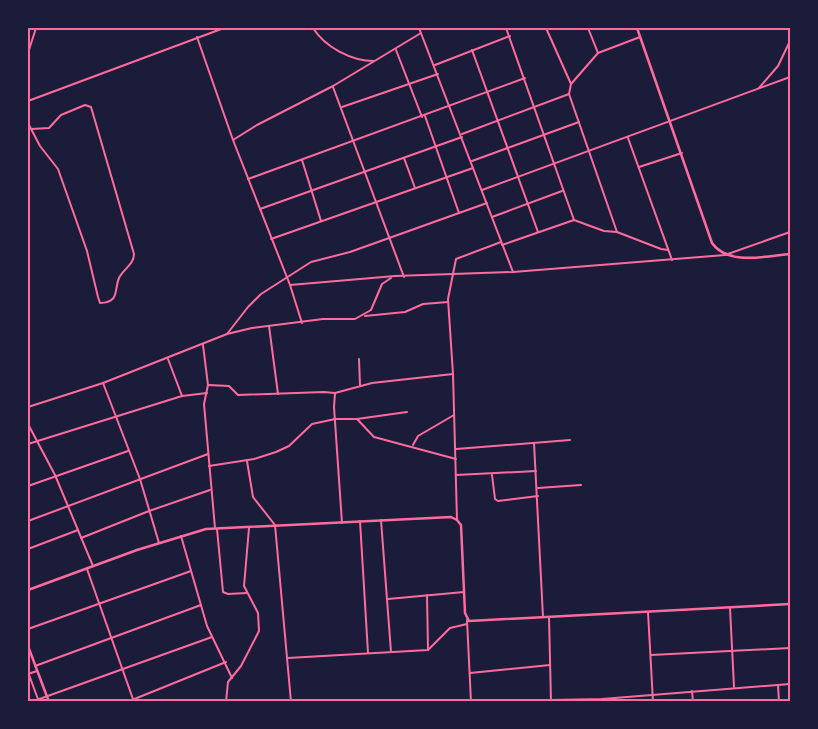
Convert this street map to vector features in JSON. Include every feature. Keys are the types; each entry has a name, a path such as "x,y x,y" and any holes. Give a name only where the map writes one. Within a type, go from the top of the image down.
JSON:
{"street":[{"path":"28,53 36,28"},
{"path":"28,101 224,28"},
{"path":"313,28 328,45 335,49 360,59 376,61"},
{"path":"419,28 462,135 513,272"},
{"path":"506,28 574,220"},
{"path":"546,28 571,84"},
{"path":"588,28 598,53"},
{"path":"637,28 712,243 725,256"},
{"path":"233,140 257,124 333,86 396,50 421,33"},
{"path":"434,65 510,36"},
{"path":"197,37 233,140 290,285 302,323"},
{"path":"617,232 569,94 571,84 598,53 640,37"},
{"path":"758,90 778,66 790,41"},
{"path":"396,50 436,146 459,213"},
{"path":"472,50 538,232"},
{"path":"342,107 438,74"},
{"path":"248,179 451,107 525,78"},
{"path":"482,190 790,78"},
{"path":"333,86 404,277"},
{"path":"260,210 436,146 498,120 569,94"},
{"path":"28,123 31,129 40,146 58,169 87,251 100,303 106,303 115,296 119,278 130,264 134,254 91,107 85,105 61,115 49,128 31,129"},
{"path":"472,161 579,122"},
{"path":"628,138 672,260"},
{"path":"638,168 682,153"},
{"path":"404,157 415,188"},
{"path":"302,160 322,221"},
{"path":"271,239 474,168"},
{"path":"492,217 563,191"},
{"path":"227,334 248,307 286,276 311,262 350,252 487,203"},
{"path":"502,246 574,220 604,232 617,232 660,249 668,250"},
{"path":"725,256 790,232"},
{"path":"471,702 462,528 457,520 453,374 448,302 456,259 501,242"},
{"path":"290,285 395,276 513,272 725,256 748,257 790,254"},
{"path":"364,316 375,303 382,284 395,276"},
{"path":"28,407 103,382 203,345 227,334 323,319 355,319 364,316 405,312 423,304 448,302"},
{"path":"269,326 278,394"},
{"path":"203,345 208,385 204,404 222,592 228,594 247,593"},
{"path":"168,358 182,396"},
{"path":"359,359 360,385"},
{"path":"208,385 224,385 238,395 336,393 360,385 453,374"},
{"path":"103,382 115,418 140,479 159,543"},
{"path":"28,444 182,396 207,393"},
{"path":"336,393 335,419 342,522"},
{"path":"209,466 247,460 289,446 312,424 335,419 357,420 407,412"},
{"path":"412,446 418,436 454,415"},
{"path":"357,420 374,437 456,459"},
{"path":"28,424 55,476 93,566"},
{"path":"456,449 570,440"},
{"path":"534,442 538,488 543,617"},
{"path":"28,486 128,451"},
{"path":"28,521 208,454"},
{"path":"247,460 253,497 275,525 291,702"},
{"path":"456,475 537,471"},
{"path":"492,474 496,499 498,501 538,496"},
{"path":"538,488 581,486"},
{"path":"81,538 149,511 211,490"},
{"path":"28,590 159,543 216,528 381,520 451,518 457,520"},
{"path":"381,520 391,652"},
{"path":"360,521 368,653"},
{"path":"226,702 228,682 260,631 258,613 247,593 243,578 249,527"},
{"path":"28,549 78,530"},
{"path":"181,536 212,638 226,662 232,678"},
{"path":"87,569 134,700"},
{"path":"28,629 191,571"},
{"path":"388,599 464,592"},
{"path":"427,595 428,650"},
{"path":"287,658 428,650 450,628 471,621 790,604"},
{"path":"35,666 201,605"},
{"path":"730,608 734,687"},
{"path":"648,612 653,702"},
{"path":"549,617 551,701 602,700 734,687 790,684"},
{"path":"31,702 212,638"},
{"path":"28,646 49,702"},
{"path":"650,655 790,648"},
{"path":"127,702 226,662"},
{"path":"469,673 550,665"},
{"path":"37,671 28,673 39,700"},
{"path":"778,685 779,702"},
{"path":"692,691 693,702"}]}
